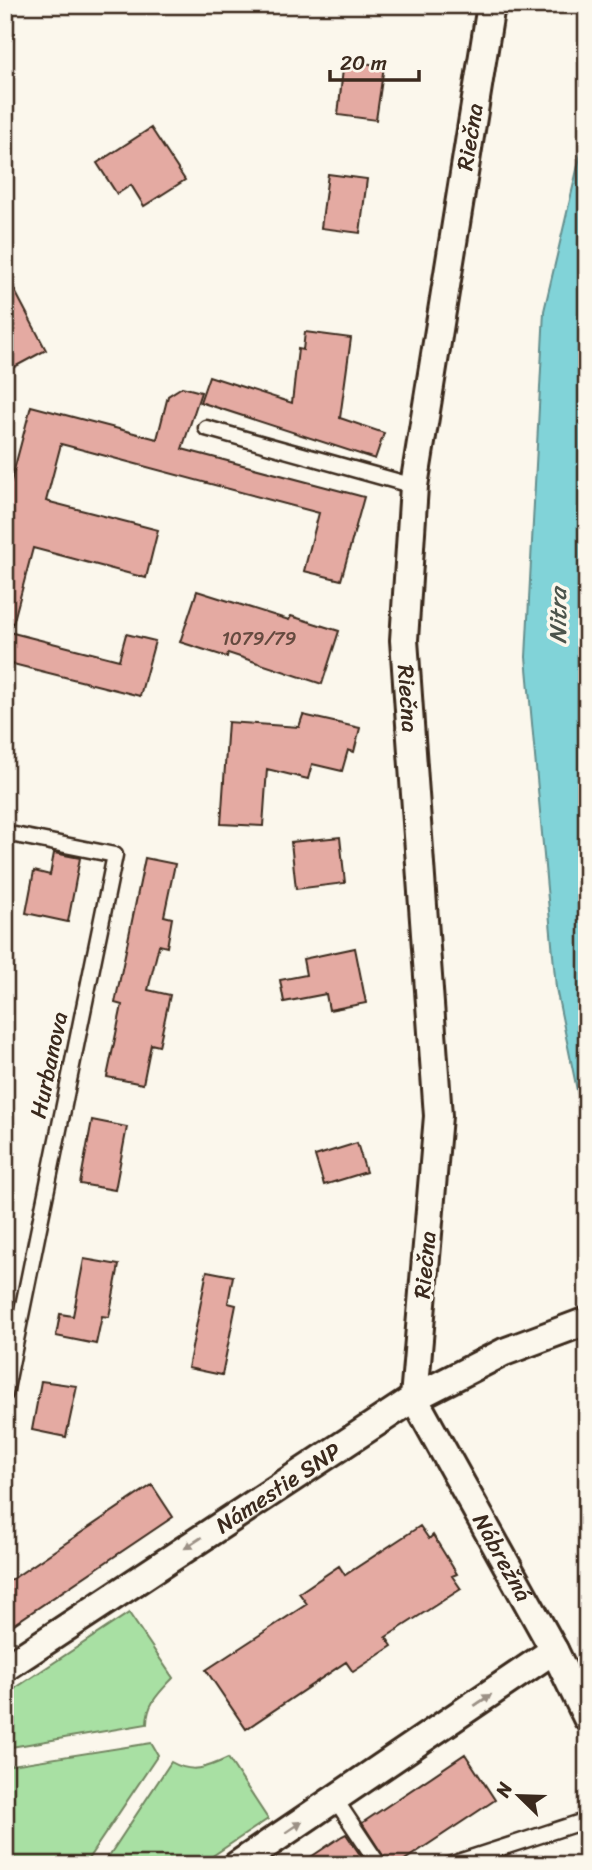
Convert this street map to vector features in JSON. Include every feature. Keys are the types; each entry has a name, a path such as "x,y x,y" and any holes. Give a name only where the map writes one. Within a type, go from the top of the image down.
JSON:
{"street":[{"name":"Riečna","path":"414,1398 438,1116 404,640 414,486 491,5"},
{"name":"Námestie SNP","path":"5,1668 414,1398 504,1352 571,1326"},
{"name":"Nábrežná","path":"414,1398 554,1650 587,1717"},
{"path":"237,1865 554,1650"}],"lane":[{"path":"205,428 414,486"},
{"name":"Hurbanova","path":"5,833 115,855 5,1394"},
{"path":"335,1799 379,1865"},
{"path":"449,1865 587,1820"}],"green space":[{"path":"129,1613 173,1678 152,1704 147,1724 5,1748 5,1695"},
{"path":"151,1743 158,1755 84,1865 10,1865 5,1858 5,1766"},
{"path":"228,1758 268,1819 199,1865 103,1865 171,1762 193,1769 213,1765"}],"water":[{"name":"Nitra","path":"587,127 587,1139 556,988 526,657 544,311"}],"building":[{"path":"344,60 384,66 376,120 338,115"},
{"path":"151,128 185,180 144,206 131,185 117,194 97,163"},
{"path":"328,174 367,179 360,233 321,228"},
{"path":"5,272 46,350 5,372"},
{"path":"305,332 351,338 340,418 384,433 375,459 200,402 209,376 292,403 298,349 303,350"},
{"path":"182,387 201,392 182,449 364,497 341,580 304,571 319,513 61,444 46,501 158,530 146,578 33,548 13,624 5,623 5,504 31,406 157,439 168,396"},
{"path":"197,591 289,620 291,616 339,631 322,684 228,653 227,657 180,642"},
{"path":"5,631 119,660 126,634 155,641 140,696 5,662"},
{"path":"303,715 360,728 354,752 348,750 342,771 312,764 308,779 267,769 263,826 221,824 228,722 299,727"},
{"path":"340,837 345,883 296,889 291,842"},
{"path":"54,853 80,858 68,922 26,913 34,871 50,875"},
{"path":"145,858 175,864 164,916 172,918 167,947 159,945 148,990 170,995 159,1046 151,1044 143,1084 107,1077 122,1005 115,1003"},
{"path":"355,948 366,1003 329,1010 326,994 284,1002 280,980 306,975 303,959"},
{"path":"92,1120 127,1127 115,1190 80,1184"},
{"path":"357,1143 366,1172 324,1185 315,1156"},
{"path":"84,1259 119,1265 109,1317 102,1316 96,1344 56,1336 60,1314 73,1316"},
{"path":"207,1271 233,1276 228,1303 236,1305 222,1375 188,1368"},
{"path":"41,1381 77,1386 66,1437 32,1430"},
{"path":"152,1485 173,1517 5,1630 5,1584"},
{"path":"420,1526 429,1539 433,1535 457,1574 452,1576 461,1589 386,1637 392,1646 353,1672 346,1662 246,1729 206,1670 307,1604 299,1593 339,1566 345,1575"},
{"path":"465,1754 495,1800 397,1865 389,1865 362,1823"},
{"path":"346,1834 367,1865 299,1865 342,1836"}]}
